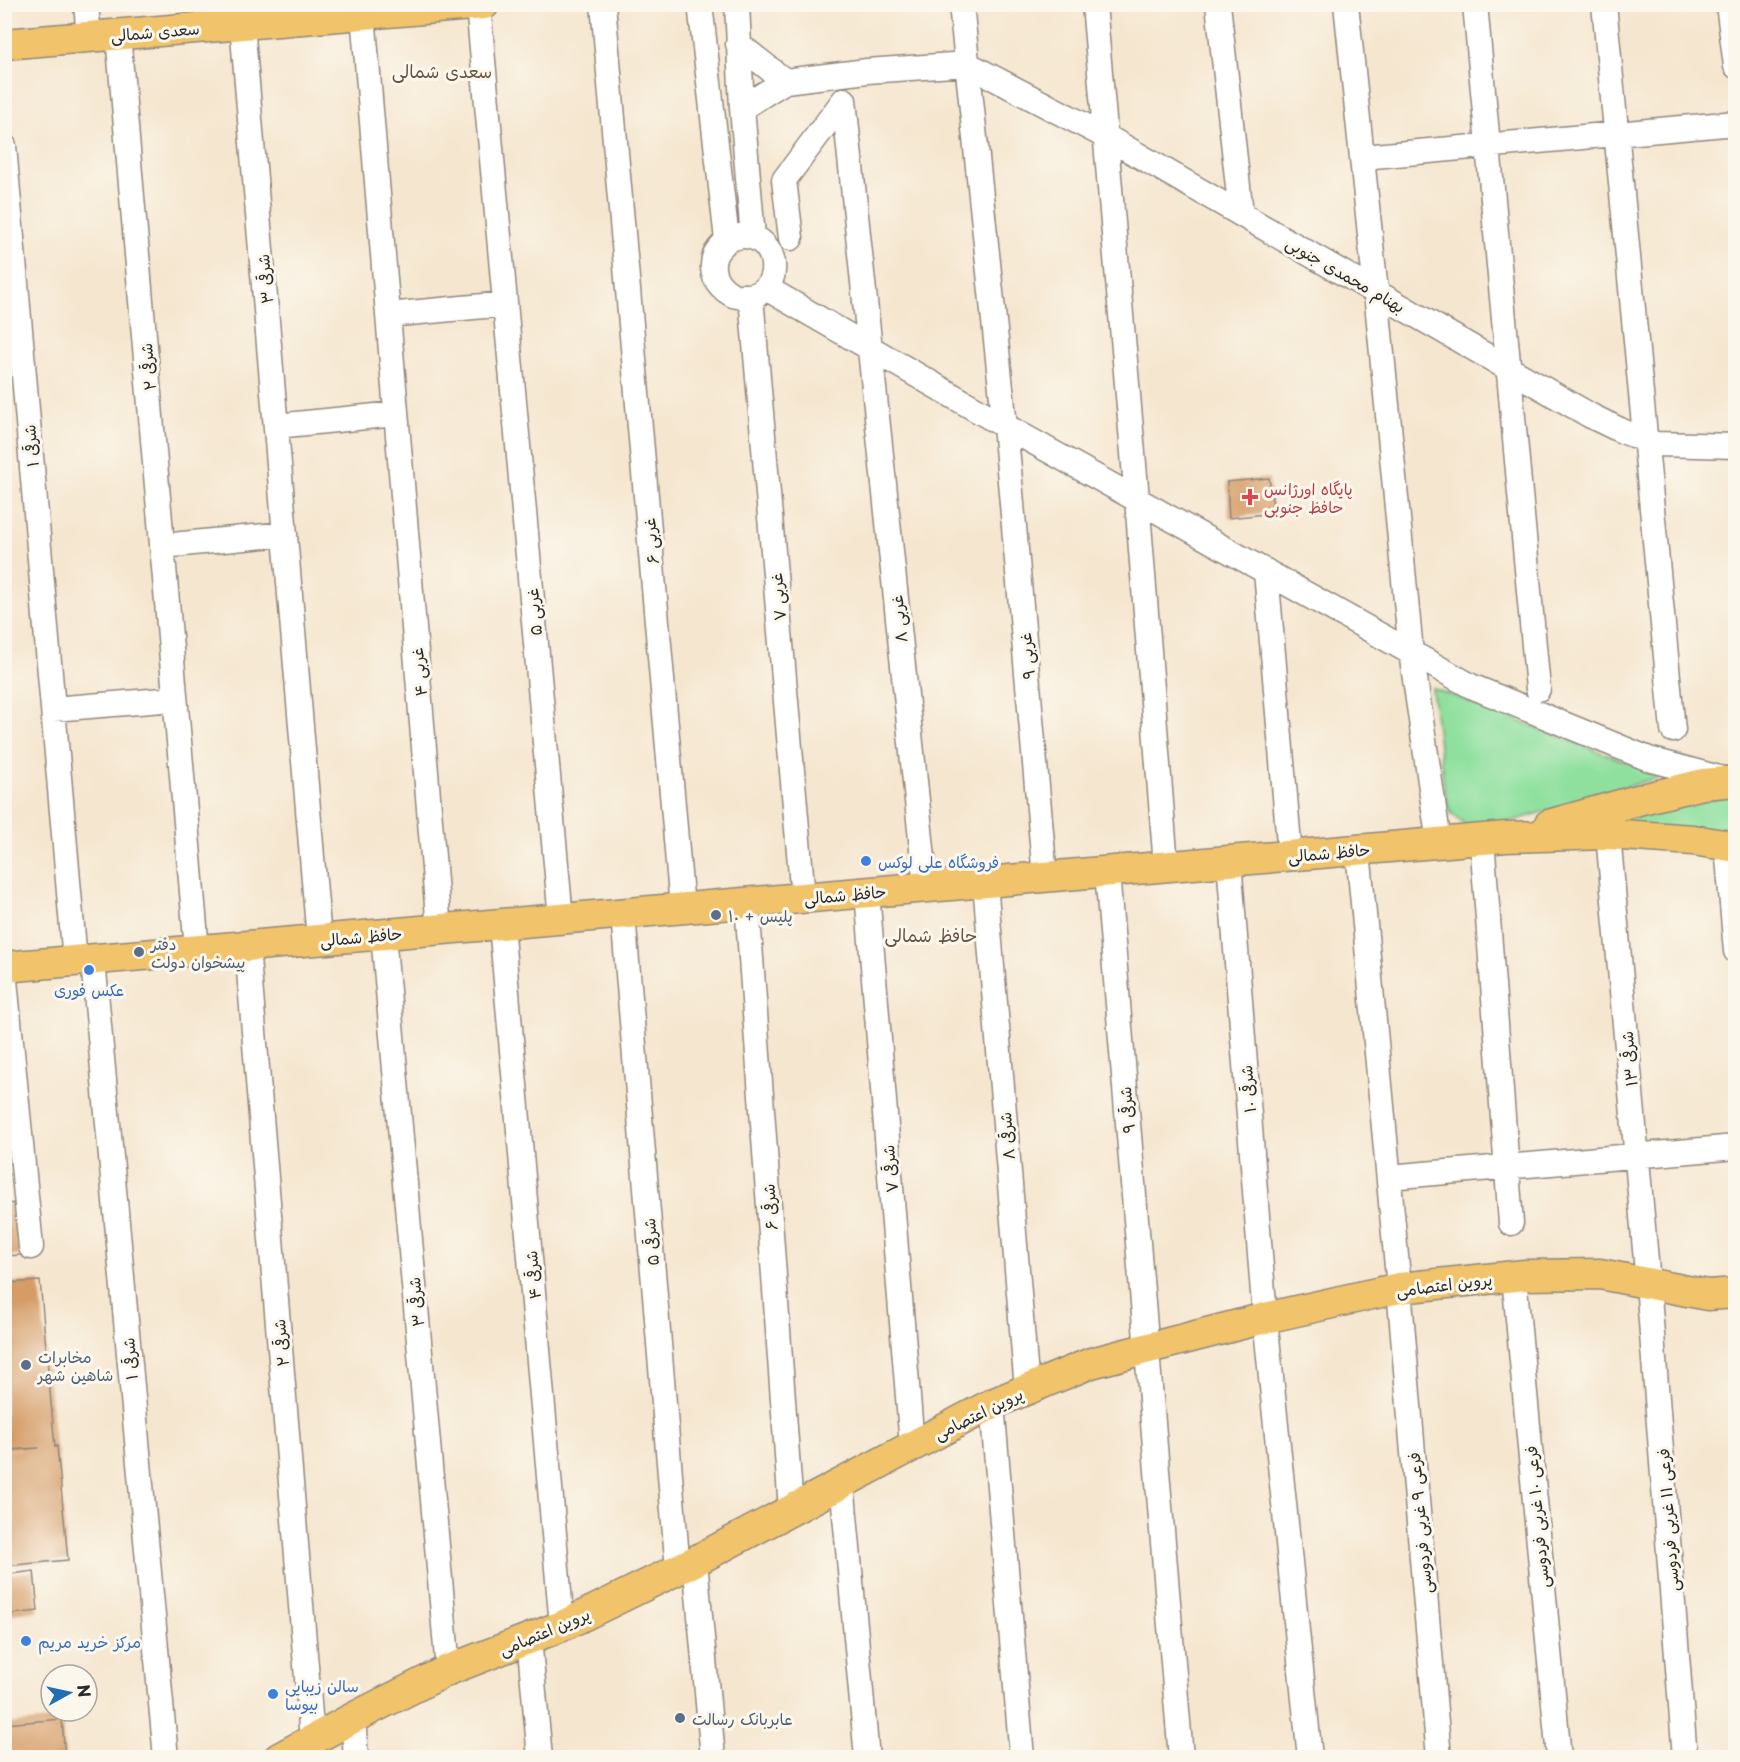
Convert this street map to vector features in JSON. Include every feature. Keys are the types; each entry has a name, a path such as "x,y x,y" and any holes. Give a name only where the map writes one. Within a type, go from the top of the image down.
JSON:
{"main road":[{"name":"سعدی شمالی","path":"4,44 242,24 344,12 484,4"},
{"name":"حافظ شمالی","path":"1494,838 1703,784 1735,782"},
{"name":"حافظ شمالی","path":"4,969 197,950 1494,838 1608,834 1693,840 1731,846"},
{"name":"پروین اعتصامی","path":"279,1758 448,1670 562,1626 687,1566 992,1404 1091,1363 1265,1318 1399,1288 1514,1276 1600,1274 1708,1295 1736,1293"}],"street":[{"name":"۲ شرقی","path":"86,4 103,36 162,546 197,950"},
{"name":"۶ غربی","path":"603,4 682,908"},
{"path":"700,4 727,240"},
{"path":"737,4 742,108 753,237"},
{"path":"961,4 1005,431"},
{"path":"1094,4 1166,866"},
{"path":"1218,4 1241,214"},
{"path":"1346,4 1411,652 1439,843"},
{"path":"1475,4 1538,689"},
{"path":"1604,4 1673,730"},
{"path":"1728,4 1736,66"},
{"path":"388,315 505,304 478,5"},
{"path":"276,426 396,414 388,315 344,12"},
{"name":"۳ شرقی","path":"242,24 319,940"},
{"path":"738,44 785,81"},
{"path":"742,108 785,81 867,70 967,64"},
{"name":"بهنام محمدی جنوبی","path":"967,64 1105,135 1591,416 1656,444 1736,446"},
{"path":"791,238 784,180 844,100 871,350"},
{"path":"1363,157 1736,123"},
{"name":"۱ شرقی","path":"4,146 53,709 84,960 166,1758"},
{"path":"758,293 773,275 773,260 766,246 753,237 740,236 727,240 716,253 713,270 719,286 734,296 758,293 871,350 1005,431 1137,499 1470,686 1649,759 1735,782"},
{"name":"۷ غربی","path":"758,293 803,898"},
{"name":"۵ غربی","path":"505,304 561,919"},
{"name":"۸ غربی","path":"871,350 926,887"},
{"name":"۴ غربی","path":"396,414 439,929"},
{"name":"۹ غربی","path":"1005,431 1046,877"},
{"path":"162,546 285,534"},
{"path":"1266,571 1290,855"},
{"path":"53,709 175,699"},
{"name":"۱۳ شرقی","path":"1608,834 1648,1283"},
{"path":"1494,838 1506,1166 1511,1223"},
{"path":"1731,846 1736,951"},
{"name":"فرعی ۹ غربی فردوسی","path":"1358,850 1399,1288 1439,1758"},
{"name":"شرقی ۱۰","path":"1229,861 1265,1318 1310,1758"},
{"name":"شرقی ۹","path":"1107,872 1181,1758"},
{"name":"۸ شرقی","path":"985,882 1027,1390"},
{"name":"۷ شرقی","path":"867,892 912,1446"},
{"name":"۶ شرقی","path":"747,903 791,1510"},
{"name":"۵ شرقی","path":"623,914 687,1566 713,1758"},
{"name":"۴ شرقی","path":"501,924 562,1626"},
{"name":"۳ شرقی","path":"383,934 448,1670"},
{"name":"۲ شرقی","path":"247,946 312,1739"},
{"path":"4,969 32,1246"},
{"path":"1389,1177 1736,1147"},
{"name":"فرعی ۱۰ غربی فردوسی","path":"1514,1276 1558,1758"},
{"name":"فرعی ۱۱ غربی فردوسی","path":"1648,1283 1685,1758"},
{"path":"992,1404 1022,1758"},
{"path":"842,1482 867,1758"},
{"path":"529,1638 540,1758"},
{"path":"353,1718 356,1758"}],"green space":[{"path":"1432,688 1663,776 1496,826 1466,825 1451,813 1445,795"},
{"path":"1735,795 1735,837 1588,822"}],"building":[{"name":"پایگاه اورژانس حافظ جنوبی","path":"1269,478 1274,513 1229,518 1227,482"},
{"path":"4,1094 14,1146 4,1147"},
{"path":"18,1203 21,1255 4,1256 4,1204"},
{"path":"40,1281 68,1560 4,1566 4,1451 39,1448 5,1450 5,1283"},
{"path":"34,1571 38,1611 4,1615 4,1575"},
{"path":"39,1721 39,1723 62,1723 65,1758 4,1758 4,1724"}],"place":[{"name":"پایگاه اورژانس حافظ جنوبی","path":"1250,497"},
{"name":"فروشگاه علی لوکس","path":"866,861"},
{"name":"پلیس + ۱۰","path":"716,915"},
{"name":"دفتر پیشخوان دولت","path":"139,952"},
{"name":"عکس فوری","path":"89,970"},
{"name":"مخابرات شاهین شهر","path":"26,1365"},
{"name":"مرکز خرید مریم","path":"26,1641"},
{"name":"سالن زیبایی بیوسا","path":"273,1694"},
{"name":"عابربانک رسالت","path":"680,1718"}],"district":[{"name":"سعدی شمالی","path":"442,70"},
{"name":"حافظ شمالی","path":"931,934"}]}
